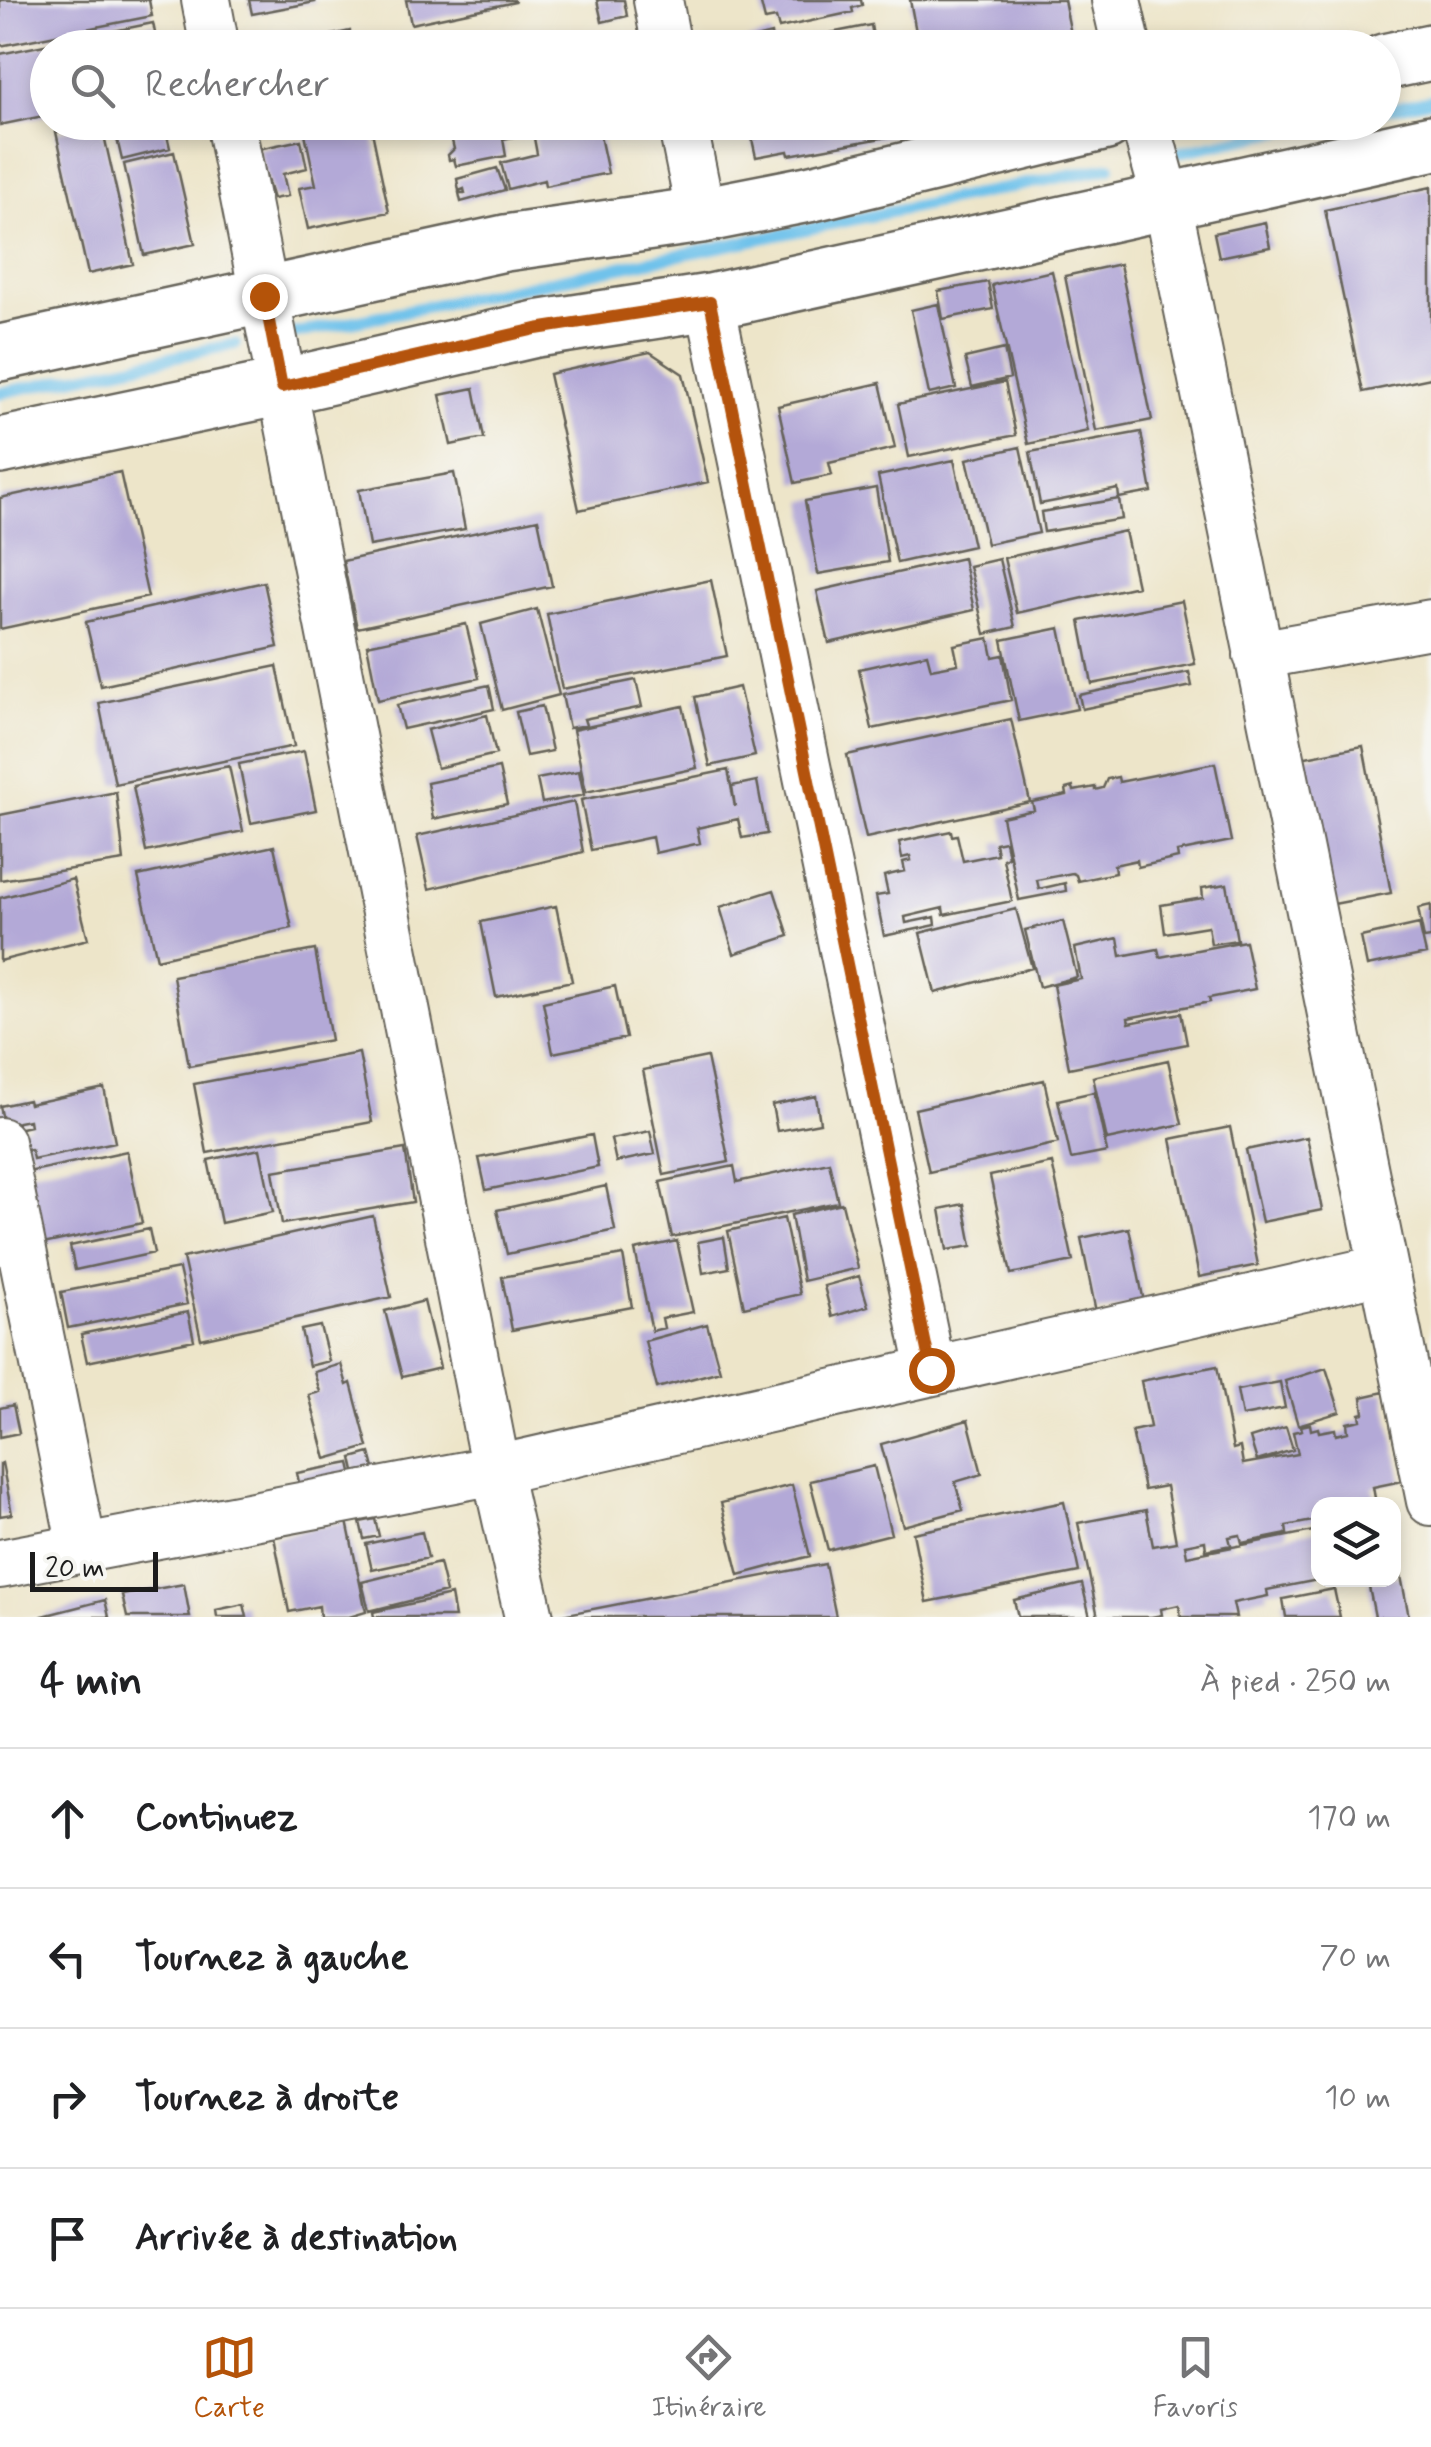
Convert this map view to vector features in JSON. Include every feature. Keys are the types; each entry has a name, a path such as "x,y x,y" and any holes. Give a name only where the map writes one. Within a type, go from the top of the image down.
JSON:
{"street":[{"path":"206,0 212,30"},
{"path":"658,0 664,30"},
{"path":"1116,0 1123,30"},
{"path":"1401,58 1431,52"},
{"path":"234,140 496,1470 529,1617"},
{"path":"686,140 701,215"},
{"path":"0,353 505,243 701,215 827,189 1031,140"},
{"path":"1150,140 1167,202 1431,1501"},
{"path":"0,446 536,329 710,302 1431,143"},
{"path":"710,302 931,1370"},
{"path":"1258,655 1431,624"},
{"path":"0,1142 82,1548"},
{"path":"0,1564 496,1470 1383,1269"}],"building":[{"path":"0,0 149,0 152,16 81,30 30,30 30,40 0,46"},
{"path":"249,0 314,0 315,2 252,14"},
{"path":"406,0 514,0 515,2 411,24"},
{"path":"597,0 624,0 627,16 602,22"},
{"path":"760,0 861,0 862,5 852,8 853,12 779,28 776,18 765,20"},
{"path":"910,0 1064,0 1070,30 916,30"},
{"path":"153,23 154,30 118,30"},
{"path":"871,25 872,30 846,30"},
{"path":"30,48 30,119 0,125 0,54"},
{"path":"58,140 105,140 133,264 88,274"},
{"path":"117,140 168,140 170,148 122,160"},
{"path":"301,140 307,168 283,174 288,196 273,199 258,149"},
{"path":"306,140 374,140 389,212 308,229 299,188 316,185"},
{"path":"452,140 503,140 506,156 456,166 448,155 454,149"},
{"path":"534,140 601,140 608,173 545,186 544,180 508,189 501,163 537,154"},
{"path":"752,140 871,140 789,155 788,151 756,157"},
{"path":"174,152 195,244 144,255 124,164"},
{"path":"497,168 505,190 461,202 459,193 465,193 464,189 459,191 457,179"},
{"path":"1431,187 1431,378 1363,392 1325,210"},
{"path":"1265,222 1270,247 1219,257 1214,233"},
{"path":"1120,264 1152,420 1096,431 1065,276"},
{"path":"1052,271 1088,431 1028,444 992,285"},
{"path":"988,282 993,309 943,319 938,291"},
{"path":"938,304 956,388 929,394 911,310"},
{"path":"1004,349 1010,378 972,387 965,358"},
{"path":"650,352 683,374 708,482 579,510 549,374"},
{"path":"1005,382 1016,435 909,457 898,404"},
{"path":"880,383 895,448 829,463 832,475 795,483 778,406"},
{"path":"474,388 484,438 451,445 440,395"},
{"path":"1141,432 1152,492 1119,498 1118,489 1040,504 1030,452"},
{"path":"1020,447 1039,533 987,544 967,459"},
{"path":"954,460 973,546 897,563 878,476"},
{"path":"120,472 148,597 0,629 0,498"},
{"path":"454,473 465,529 369,546 359,490"},
{"path":"876,488 888,562 818,574 805,501"},
{"path":"1119,499 1122,519 1044,532 1041,512"},
{"path":"538,519 552,586 357,628 343,561"},
{"path":"1125,531 1137,586 1017,613 1004,558"},
{"path":"963,558 974,610 829,643 817,591"},
{"path":"999,559 1015,627 985,634 969,566"},
{"path":"711,580 727,656 562,689 547,614"},
{"path":"264,582 278,647 101,686 86,622"},
{"path":"1182,601 1195,664 1092,684 1080,621"},
{"path":"537,609 559,695 502,710 481,624"},
{"path":"466,624 479,678 378,700 367,645"},
{"path":"1060,628 1077,709 1019,721 1002,640"},
{"path":"989,638 993,657 1003,655 1011,700 872,729 859,669 927,654 931,669 958,664 954,645"},
{"path":"277,666 294,746 115,784 99,703"},
{"path":"1189,672 1192,686 1082,709 1079,695"},
{"path":"636,680 642,707 584,719 586,725 569,728 562,695"},
{"path":"489,685 494,709 403,729 397,705"},
{"path":"739,687 755,756 710,766 695,697"},
{"path":"542,706 552,751 526,756 516,712"},
{"path":"683,706 697,768 586,792 573,730"},
{"path":"487,715 496,754 437,768 427,730"},
{"path":"1011,719 1030,802 866,838 847,755"},
{"path":"1363,746 1391,893 1313,908 1285,761"},
{"path":"304,751 316,810 251,823 239,764"},
{"path":"1215,763 1231,841 1177,852 1178,858 1138,867 1137,860 1114,865 1115,873 1078,881 1072,873 1037,880 1039,889 1065,883 1066,891 1019,900 1002,817 1034,810 1032,802 1067,795 1066,789 1073,787 1074,791 1095,790 1103,788 1107,779 1118,777 1119,782"},
{"path":"229,766 243,831 146,852 133,786"},
{"path":"499,768 507,804 433,819 427,783"},
{"path":"728,770 735,807 732,786 757,781 767,834 742,838 738,819 697,828 700,843 655,853 652,837 591,850 581,800"},
{"path":"579,771 584,795 542,803 537,779"},
{"path":"116,792 124,861 0,880 0,815"},
{"path":"574,802 583,852 429,889 417,836"},
{"path":"951,831 952,836 957,835 963,861 997,854 995,843 1005,841 1008,857 1003,859 1012,901 944,915 943,908 905,917 906,923 935,917 936,925 884,936 876,896 888,894 884,876 905,871 903,862 911,860 910,856 902,858 899,842"},
{"path":"274,846 292,928 157,959 138,876"},
{"path":"73,879 88,939 0,961 0,898"},
{"path":"1227,884 1237,940 1211,944 1208,926 1165,933 1161,905 1203,898 1202,888"},
{"path":"774,890 789,936 734,954 720,907"},
{"path":"1431,905 1431,938 1424,939 1418,908"},
{"path":"556,906 572,981 496,997 481,922"},
{"path":"1016,909 1032,968 935,993 920,933"},
{"path":"1063,921 1077,977 1039,987 1025,930"},
{"path":"1419,924 1426,954 1367,966 1361,937"},
{"path":"1118,938 1121,956 1158,949 1160,957 1245,941 1255,989 1128,1018 1129,1023 1181,1013 1187,1044 1069,1068 1053,985 1081,979 1075,948"},
{"path":"315,950 331,1040 189,1066 173,976"},
{"path":"615,986 626,1038 553,1053 543,1002"},
{"path":"359,1053 372,1122 207,1153 194,1084"},
{"path":"707,1057 729,1162 664,1175 643,1070"},
{"path":"1168,1060 1182,1124 1107,1140 1093,1077"},
{"path":"1044,1080 1058,1143 929,1172 915,1109"},
{"path":"104,1088 115,1142 33,1159 31,1149 13,1153 8,1131 30,1126 29,1120 4,1125 0,1106"},
{"path":"1094,1092 1107,1152 1071,1159 1058,1100"},
{"path":"816,1096 820,1123 777,1131 772,1105"},
{"path":"1230,1127 1258,1265 1199,1277 1171,1139"},
{"path":"650,1131 655,1154 616,1162 611,1139"},
{"path":"592,1135 598,1167 486,1190 479,1158"},
{"path":"1307,1137 1322,1210 1262,1222 1246,1150"},
{"path":"260,1149 273,1212 221,1223 208,1160"},
{"path":"405,1149 413,1202 282,1224 273,1171"},
{"path":"127,1151 142,1223 43,1244 28,1172"},
{"path":"829,1162 838,1202 672,1237 660,1182 734,1166 737,1182"},
{"path":"1052,1163 1073,1261 1011,1274 990,1176"},
{"path":"606,1186 615,1230 507,1254 497,1210"},
{"path":"842,1203 858,1268 803,1281 791,1215"},
{"path":"964,1204 972,1246 947,1250 940,1209"},
{"path":"373,1216 391,1297 201,1339 183,1258"},
{"path":"784,1218 800,1294 744,1307 728,1231"},
{"path":"1129,1228 1144,1302 1096,1312 1081,1238"},
{"path":"149,1229 154,1253 75,1270 70,1246"},
{"path":"724,1237 729,1268 703,1273 698,1242"},
{"path":"677,1241 693,1312 662,1318 664,1328 652,1331 635,1250"},
{"path":"623,1255 632,1307 512,1330 502,1277"},
{"path":"179,1269 187,1304 68,1328 61,1292"},
{"path":"859,1276 868,1306 832,1317 824,1286"},
{"path":"424,1301 440,1368 402,1377 385,1311"},
{"path":"188,1312 194,1340 87,1362 81,1334"},
{"path":"707,1324 720,1371 657,1388 645,1341"},
{"path":"320,1326 329,1361 309,1366 301,1330"},
{"path":"341,1364 347,1385 351,1383 368,1447 326,1459 309,1395 320,1392 314,1372"},
{"path":"1217,1366 1233,1449 1240,1447 1243,1464 1298,1454 1293,1432 1302,1430 1301,1426 1310,1424 1311,1430 1318,1428 1319,1432 1335,1429 1336,1435 1348,1432 1347,1423 1361,1420 1360,1414 1364,1413 1362,1397 1384,1392 1402,1481 1373,1487 1375,1497 1311,1497 1311,1521 1286,1526 1287,1534 1242,1543 1240,1535 1229,1537 1231,1545 1206,1550 1205,1541 1185,1545 1187,1556 1311,1531 1311,1581 1267,1590 1268,1596 1233,1603 1236,1617 1181,1617 1179,1605 1161,1609 1162,1615 1151,1617 1098,1617 1078,1523 1146,1510 1153,1546 1176,1542 1166,1486 1144,1490 1132,1431 1150,1427 1141,1381"},
{"path":"1326,1368 1340,1412 1298,1425 1285,1381"},
{"path":"1280,1382 1285,1408 1242,1416 1237,1390"},
{"path":"13,1405 19,1433 0,1437 0,1408"},
{"path":"968,1420 982,1474 955,1482 963,1510 903,1526 881,1444"},
{"path":"1286,1427 1293,1450 1257,1461 1250,1438"},
{"path":"370,1453 375,1472 356,1476 352,1458"},
{"path":"350,1463 353,1476 300,1487 297,1473"},
{"path":"0,1464 12,1514 0,1516"},
{"path":"874,1466 891,1534 828,1550 810,1481"},
{"path":"792,1485 810,1556 739,1575 721,1503"},
{"path":"1064,1502 1079,1572 927,1602 913,1533"},
{"path":"375,1519 379,1536 364,1539 360,1522"},
{"path":"347,1521 366,1612 349,1617 320,1617 319,1606 289,1612 274,1537"},
{"path":"422,1532 428,1558 372,1570 366,1544"},
{"path":"439,1563 446,1592 369,1611 362,1582"},
{"path":"825,1564 836,1617 562,1617 562,1615"},
{"path":"1401,1576 1409,1617 1375,1617 1369,1587 1401,1587"},
{"path":"184,1584 190,1617 127,1617 122,1595"},
{"path":"1082,1584 1090,1617 1018,1617 1014,1600"},
{"path":"1334,1589 1340,1617 1286,1617 1283,1599"},
{"path":"451,1595 455,1617 374,1617 373,1612"},
{"path":"105,1600 109,1617 43,1616"},
{"path":"244,1604 247,1617 217,1617 216,1610"}],"waterway":[{"path":"1401,106 1431,100"},
{"path":"1166,155 1237,140"},
{"path":"287,335 1110,167"},
{"path":"0,393 235,344"}],"route":[{"path":"264,296 282,387 536,329 710,302 931,1370"}]}
